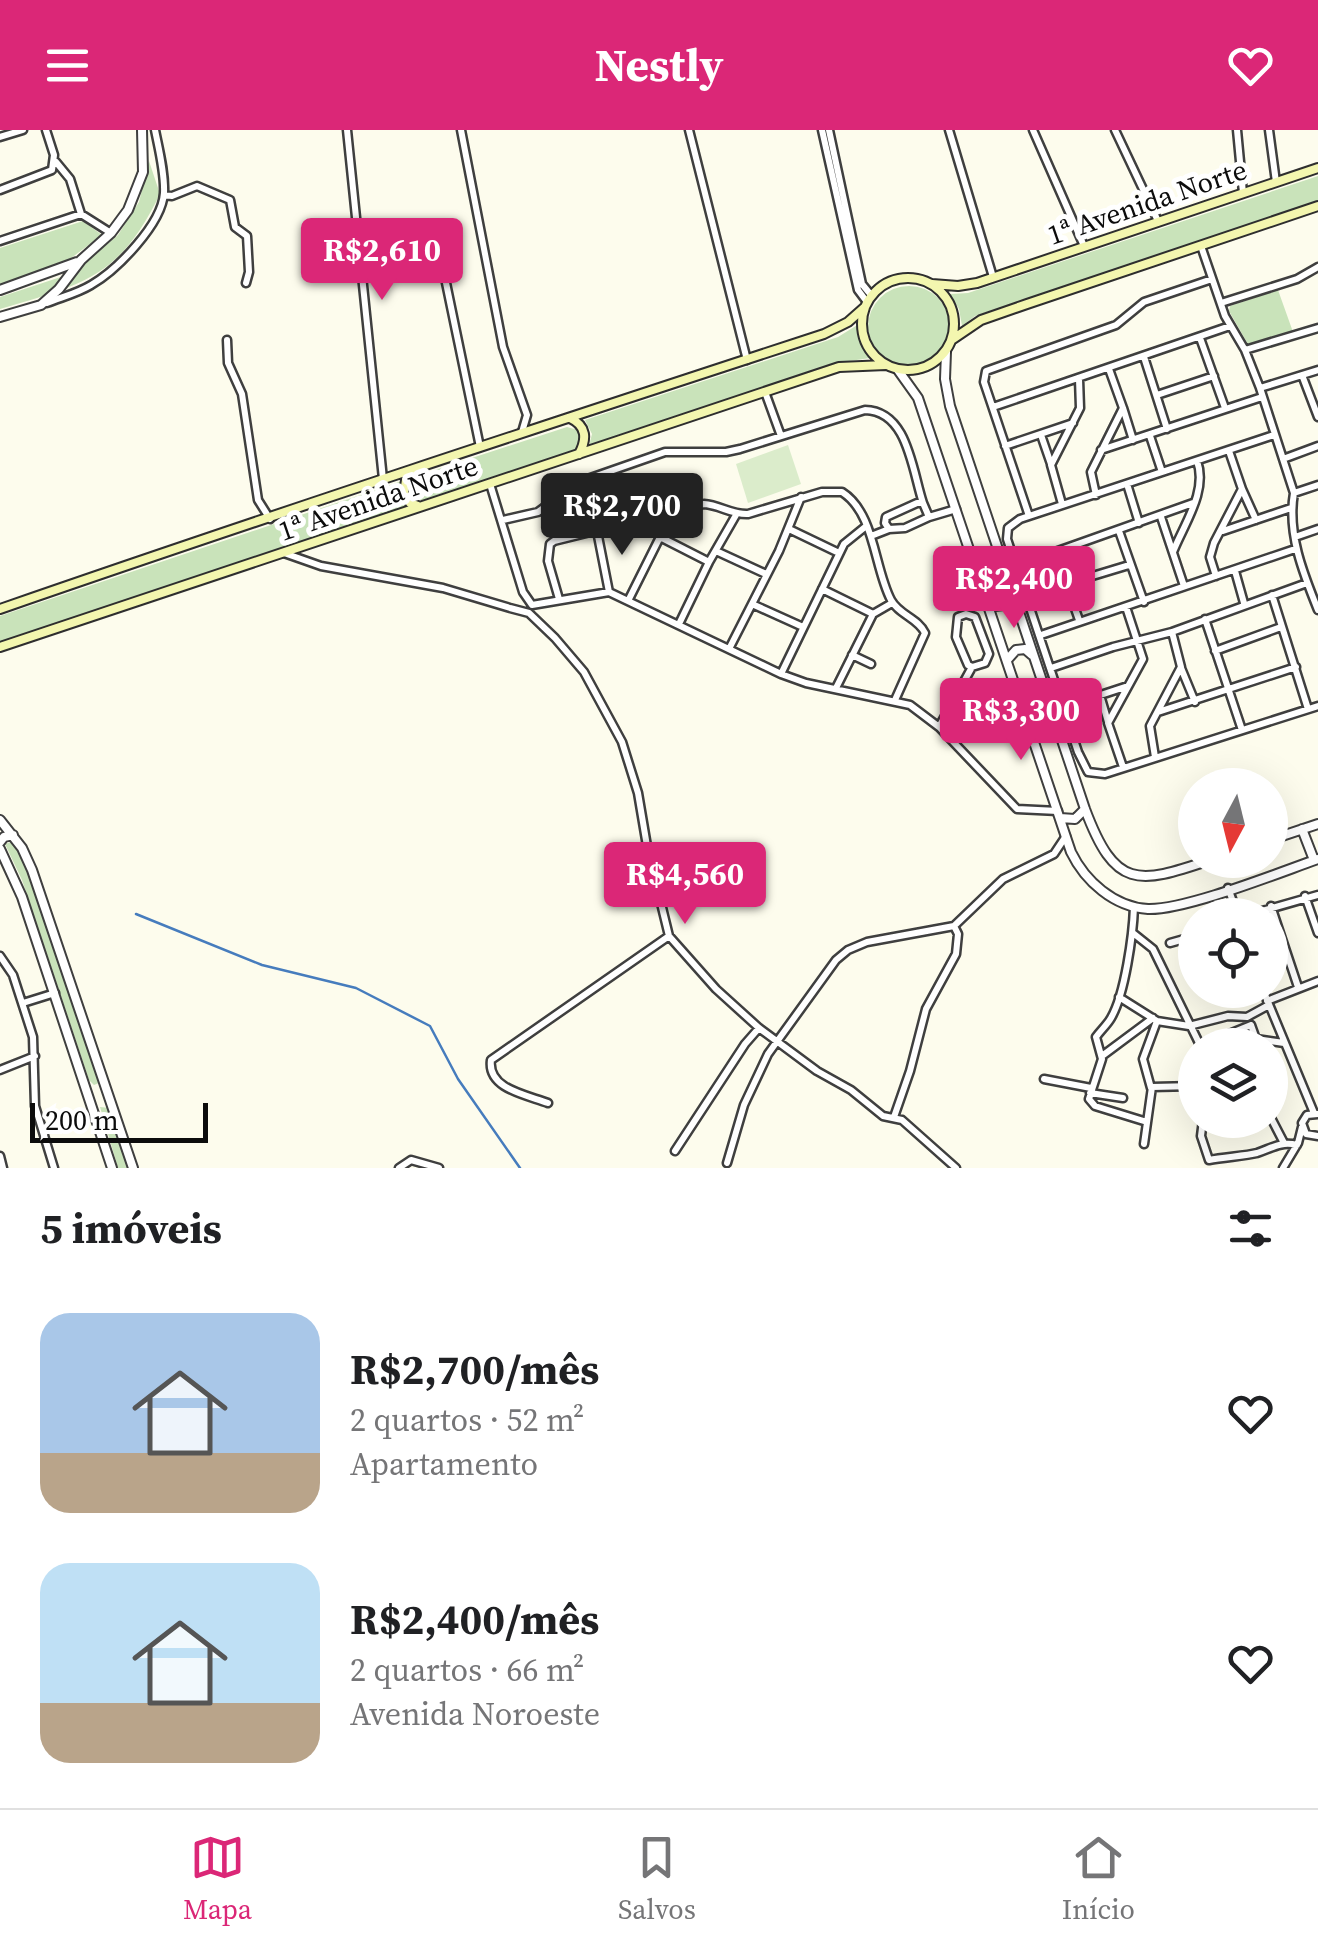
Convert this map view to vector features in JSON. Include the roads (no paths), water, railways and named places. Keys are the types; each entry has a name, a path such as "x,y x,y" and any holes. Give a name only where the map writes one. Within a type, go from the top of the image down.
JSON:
{"main road":[{"name":"1ᵃ Avenida Norte","path":"932,284 958,286 993,277 1318,168"},
{"name":"1ᵃ Avenida Norte","path":"953,338 981,320 1318,206"},
{"path":"920,279 932,284 952,308 953,338 946,352 925,368 898,370 886,365 867,347 862,334 868,301 893,280 920,279"},
{"name":"1ᵃ Avenida Norte","path":"0,608 831,332 868,301"},
{"name":"1ᵃ Avenida Norte","path":"0,647 839,367 886,365"},
{"path":"570,418 581,425 584,433 579,454"},
{"path":"414,471 406,480 404,493 410,503 419,506"}],"street":[{"path":"0,138 23,130"},
{"path":"46,130 55,161 70,179 81,214 111,233"},
{"path":"41,305 128,210 143,172 142,130"},
{"path":"0,317 92,284 117,265 154,221 164,196 155,130"},
{"path":"347,130 383,480"},
{"path":"461,130 503,348 527,415 522,432"},
{"path":"689,130 747,360"},
{"path":"826,130 868,301"},
{"path":"949,130 993,277"},
{"path":"1032,130 1084,246"},
{"path":"1115,130 1158,221"},
{"path":"1239,130 1244,193"},
{"path":"1269,130 1276,182"},
{"path":"0,190 46,175 55,161"},
{"path":"164,196 196,186 230,200 236,229 247,236 246,283"},
{"path":"0,241 81,214"},
{"path":"1201,246 1230,326 1245,350 1294,493 1291,508 1296,549 1318,609"},
{"path":"439,249 480,448"},
{"path":"0,290 81,260"},
{"path":"1221,303 1297,279 1318,267"},
{"path":"1028,516 983,378 989,368 1116,325 1144,302 1212,279"},
{"path":"992,407 1230,326"},
{"path":"1245,350 1318,328"},
{"path":"1200,338 1225,408"},
{"path":"227,340 228,363 240,387 244,407 258,500 270,519"},
{"path":"946,352 950,406 1032,655 1102,849 1124,871 1136,876 1148,878 1178,869"},
{"path":"1144,357 1167,429"},
{"path":"1109,368 1133,440"},
{"path":"898,370 918,398 1066,836 1076,862 1090,880 1117,899 1147,909 1175,906 1316,860 1302,830"},
{"path":"1101,450 1150,436 1318,370"},
{"path":"1302,375 1316,401 1318,418"},
{"path":"1157,395 1214,376"},
{"path":"1051,465 1081,404 1079,379"},
{"path":"765,392 781,436"},
{"path":"1096,494 1090,472 1122,408"},
{"path":"503,520 538,512 579,482 665,452 726,452 865,410 883,412 902,433 929,517"},
{"path":"527,415 544,425"},
{"path":"1004,446 1073,424"},
{"path":"1040,434 1062,504"},
{"path":"1274,434 1028,516 1012,523 1006,532 1088,772 1104,774 1318,706"},
{"path":"1150,436 1162,472"},
{"path":"1283,459 1318,446"},
{"path":"1230,450 1256,520"},
{"path":"1172,552 1202,480 1196,461"},
{"path":"490,484 530,609 584,672 622,742 638,793 669,936 716,990 759,1028 883,1116 902,1120 945,1164 956,1168"},
{"path":"1127,484 1139,523"},
{"path":"1294,493 1318,485"},
{"path":"1216,576 1210,557 1242,489"},
{"path":"559,598 548,561 550,544 704,504 736,514 759,512 822,492 842,492 858,508 871,536 892,603 922,626 925,634 895,700"},
{"path":"729,649 801,498"},
{"path":"889,529 886,516 923,503"},
{"path":"1004,565 1055,552 1193,503"},
{"path":"1222,532 1291,508"},
{"path":"871,536 956,509"},
{"path":"679,624 736,514"},
{"path":"1161,517 1184,586"},
{"path":"652,519 660,537 708,562"},
{"path":"781,674 839,553 848,538 865,527"},
{"path":"789,529 839,553"},
{"path":"1295,536 1318,529"},
{"path":"598,531 610,592"},
{"path":"1118,531 1144,602"},
{"path":"630,599 660,537"},
{"path":"1041,635 1296,549"},
{"path":"716,550 766,574"},
{"path":"1055,552 1080,620"},
{"path":"284,553 321,566 443,588 530,609 559,598 610,592 781,674 895,700 923,712 1017,808 1072,820 1085,809"},
{"path":"1066,584 1129,564"},
{"path":"1235,570 1244,603"},
{"path":"1051,668 1172,632 1307,583"},
{"path":"822,590 873,614"},
{"path":"987,601 995,606 1004,605 1013,594"},
{"path":"1272,595 1308,708"},
{"path":"836,688 873,614 892,603"},
{"path":"752,604 803,628"},
{"path":"1108,723 1144,660 1126,607"},
{"path":"940,727 972,667 985,663 988,654 976,617 966,614 958,618 956,631 964,659 972,667"},
{"path":"1204,620 1242,730"},
{"path":"1215,651 1282,627"},
{"path":"1172,632 1180,667 1195,702"},
{"path":"1007,660 1016,650 1025,649 1032,655"},
{"path":"852,655 871,664"},
{"path":"1155,757 1149,736 1180,667"},
{"path":"1158,712 1296,667"},
{"path":"1064,707 1129,685"},
{"path":"1100,695 1124,767"},
{"path":"0,820 32,870 133,1168"},
{"path":"1288,834 1318,824"},
{"path":"0,842 4,836 13,835"},
{"path":"954,926 994,886 1054,854 1066,836"},
{"path":"0,849 14,876 112,1168"},
{"path":"1228,888 1232,898"},
{"path":"1288,901 1318,894"},
{"path":"1305,896 1318,933"},
{"path":"1134,905 1133,933 1119,997 1111,1018 1096,1037 1102,1056 1091,1103 1147,1122"},
{"path":"726,1163 744,1105 777,1039 830,968 848,950 867,942 954,926"},
{"path":"894,1117 926,1009 956,954 958,934 954,926"},
{"path":"1133,933 1153,950 1189,1026"},
{"path":"548,1103 498,1082 490,1068 495,1056 669,936"},
{"path":"1170,943 1178,941"},
{"path":"0,956 13,975 23,1003 35,1056 35,1106 54,1168"},
{"path":"1288,957 1298,987"},
{"path":"1288,992 1318,981"},
{"path":"23,1003 54,992"},
{"path":"1119,997 1155,1019 1189,1026 1228,1016 1249,1021"},
{"path":"1235,1028 1263,1008"},
{"path":"1102,1056 1155,1019"},
{"path":"1144,1144 1151,1089 1143,1059 1155,1019"},
{"path":"1249,1021 1250,1028"},
{"path":"675,1151 759,1028"},
{"path":"1282,1168 1298,1144 1305,1117 1316,1114 1288,1050"},
{"path":"0,1070 35,1056"},
{"path":"1044,1078 1123,1098"},
{"path":"84,1084 96,1087 104,1080"},
{"path":"1151,1089 1156,1085 1178,1086"},
{"path":"92,1109 99,1102 112,1103"},
{"path":"1302,1127 1315,1136"},
{"path":"1202,1138 1209,1160 1229,1154 1256,1154 1315,1136"},
{"path":"1281,1138 1284,1143"},
{"path":"0,1156 3,1168"},
{"path":"399,1168 412,1160 440,1168"}],"waterway":[{"path":"136,914 262,965 356,988 430,1026 458,1079 520,1168"}]}
